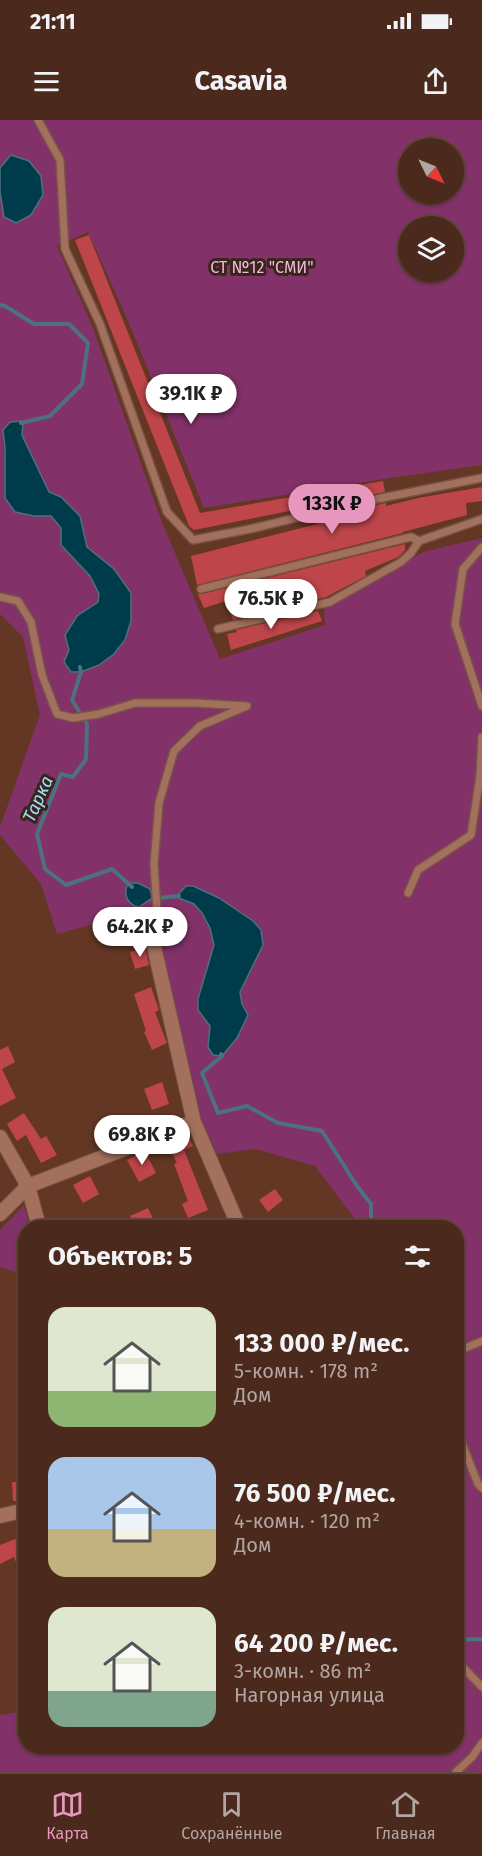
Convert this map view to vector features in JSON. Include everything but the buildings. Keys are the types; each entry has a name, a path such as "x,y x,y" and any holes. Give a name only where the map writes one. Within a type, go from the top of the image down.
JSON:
{"street":[{"path":"152,913 194,1122 235,1220"},
{"path":"0,1214 28,1186 194,1122"},
{"path":"0,1137 28,1186 37,1220"},
{"path":"0,1516 18,1512"}],"lane":[{"path":"38,120 60,160 65,249 100,324 166,512 193,540 482,478"},
{"path":"218,629 330,602 401,562 419,541 482,519"},
{"path":"201,589 411,537 419,541"},
{"path":"482,547 463,569 455,624 482,706"},
{"path":"0,597 18,601 32,622 42,675 57,714 73,718 99,714 135,703 247,706 200,726 174,752 159,803 154,864 156,890 152,913"},
{"path":"408,893 418,870 471,835 480,776 482,737"},
{"path":"464,1349 482,1341"},
{"path":"464,1449 478,1485 482,1488"},
{"path":"464,1668 482,1687"},
{"path":"456,1772 472,1757 482,1743"}],"green space":[{"name":"СТ №12 \"СМИ\"","path":"0,120 482,120 482,465 204,508 129,323 88,232 57,246 93,328 161,520 220,659 325,625 324,609 423,552 482,538 482,1772 0,1772 0,1715 18,1712 18,1754 464,1754 464,1220 356,1220 315,1166 256,1149 217,1154 202,1120 152,908 57,934 41,884 0,835 0,827 40,715 23,637 0,614 0,189 4,217 11,155 0,168","holes":["23,422 22,435 49,492 61,497 82,533 87,547 114,569 114,654 100,665 81,672 69,650 65,635 77,616 98,602 100,594 90,576 61,545 61,528 51,516 34,516 5,498 3,430","193,886 219,898 253,921 256,959 241,990 243,1004 248,1015 237,1038 230,1045 208,1047 210,1026 198,1010 198,999 210,963 212,943 208,924 193,903"]},
{"path":"24,1205 28,1220 18,1220 18,1273 0,1267 0,1230"}],"water":[{"path":"11,155 29,161 41,176 43,195 31,215 16,223 4,217 0,192 0,168"},
{"path":"23,421 22,435 49,492 61,497 80,516 87,547 114,569 131,593 131,621 125,640 114,654 99,665 81,672 71,672 64,662 69,650 65,635 77,616 98,602 99,594 90,576 61,545 61,528 51,516 34,516 15,512 5,498 3,430 10,422"},
{"path":"128,883 138,883 150,889 152,898 139,907 135,906 126,895"},
{"path":"186,886 193,886 219,898 253,921 261,930 263,945 240,992 242,1004 248,1015 237,1038 222,1056 213,1055 208,1047 210,1026 198,1010 198,999 214,945 210,928 202,913 194,904 176,897"}],"waterway":[{"name":"Тарка","path":"0,305 34,324 69,324 88,343 82,384 50,416 21,423"},
{"name":"Тарка","path":"80,667 81,672 72,700 87,724 86,759 73,777 61,774 37,834 45,869 66,885 112,869 132,887"},
{"name":"Тарка","path":"157,898 179,896"},
{"name":"Тарка","path":"221,1054 222,1056 202,1073 218,1113 247,1106 278,1123 322,1131 371,1204 371,1220"},
{"name":"Тарка","path":"464,1640 482,1639"}]}
